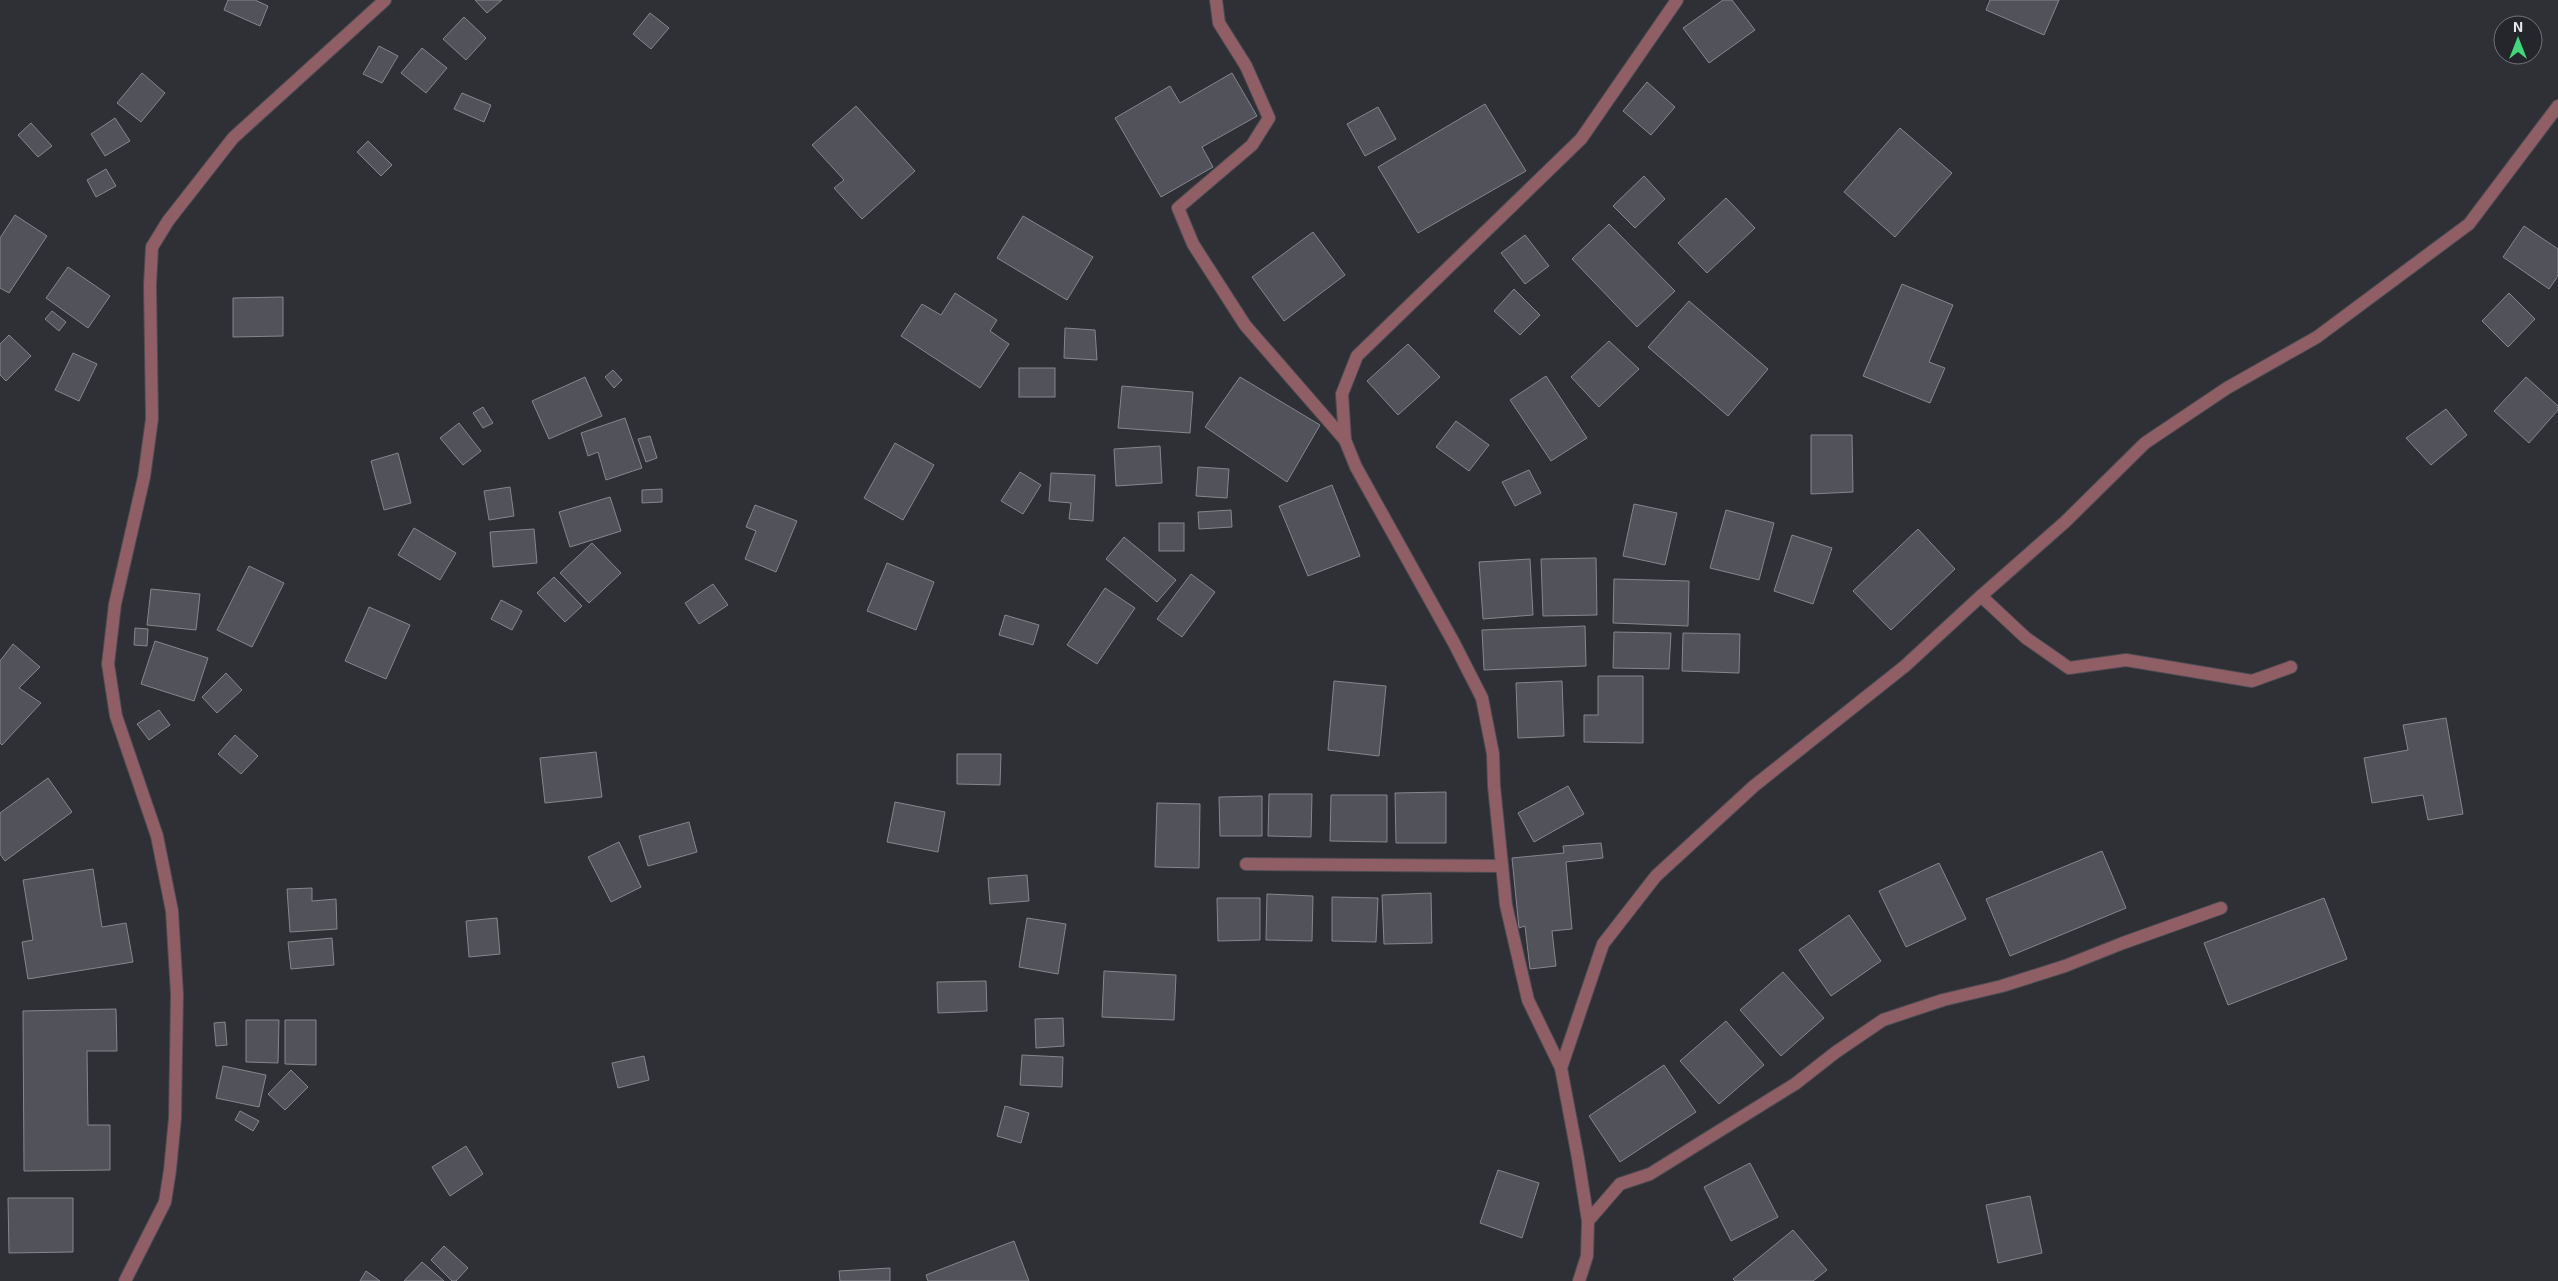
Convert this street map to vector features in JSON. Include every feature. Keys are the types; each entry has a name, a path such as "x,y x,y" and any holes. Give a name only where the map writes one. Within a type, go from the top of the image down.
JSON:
{"street":[{"path":"125,1281 164,1202 170,1170 175,1118 177,994 172,911 157,836 116,716 108,664 115,604 144,477 152,419 150,285 152,247 168,221 233,138 385,0"},
{"path":"1216,0 1219,23 1246,66 1269,118 1252,145 1178,208 1193,244 1245,325 1345,440"},
{"path":"1579,1281 1587,1256 1588,1221 1561,1068 1528,1000 1506,905 1493,754 1482,698 1454,643 1356,467 1345,440 1342,394 1357,356 1581,139 1678,0"},
{"path":"1561,1068 1604,944 1656,876 1754,786 1905,666 1981,596 2066,522 2145,444 2227,388 2317,337 2469,224 2558,106"},
{"path":"1981,596 2026,638 2069,668 2126,660 2252,681 2291,667"},
{"path":"1246,864 1502,866"},
{"path":"1588,1221 1620,1184 1650,1174 1702,1142 1795,1084 1836,1052 1883,1020 1943,1000 2002,986 2066,966 2123,942 2221,908"}],"building":[{"path":"228,0 255,0 268,6 260,26 224,10"},
{"path":"475,0 502,0 487,13"},
{"path":"1723,0 1732,0 1755,30 1709,63 1683,28"},
{"path":"1990,0 2059,0 2044,35 1986,10"},
{"path":"650,13 669,28 651,49 633,34"},
{"path":"464,17 486,38 466,60 443,39"},
{"path":"379,46 398,56 382,83 363,74"},
{"path":"422,48 447,68 426,93 401,73"},
{"path":"142,73 165,93 141,122 117,103"},
{"path":"1232,73 1257,116 1202,147 1213,167 1161,197 1115,118 1170,86 1180,103"},
{"path":"1647,82 1675,107 1651,135 1623,111"},
{"path":"462,93 491,105 484,122 454,109"},
{"path":"1485,104 1526,171 1418,233 1378,167"},
{"path":"856,106 915,171 862,219 834,188 844,180 812,145"},
{"path":"1378,107 1396,139 1365,156 1347,124"},
{"path":"115,118 130,141 105,156 91,134"},
{"path":"31,123 52,146 38,157 18,135"},
{"path":"1900,128 1952,173 1895,237 1844,192"},
{"path":"368,141 392,165 381,176 357,152"},
{"path":"106,169 116,186 96,197 87,180"},
{"path":"1644,176 1665,199 1635,228 1613,206"},
{"path":"1726,198 1755,228 1707,273 1678,243"},
{"path":"15,215 47,236 9,293 0,288 0,238"},
{"path":"1023,216 1093,257 1067,300 997,258"},
{"path":"1609,224 1675,291 1637,327 1572,259"},
{"path":"2524,226 2558,249 2558,276 2549,289 2503,257"},
{"path":"1313,232 1345,275 1284,321 1252,277"},
{"path":"1525,235 1549,266 1525,284 1501,253"},
{"path":"68,267 110,296 88,328 46,298"},
{"path":"1902,284 1953,305 1929,362 1945,368 1930,403 1863,376"},
{"path":"1514,289 1540,315 1520,335 1494,311"},
{"path":"955,293 997,320 990,331 1009,344 980,388 901,336 922,304 941,315"},
{"path":"2509,293 2535,319 2508,347 2482,321"},
{"path":"283,297 283,336 233,337 233,298"},
{"path":"1689,301 1768,369 1728,416 1648,347"},
{"path":"52,311 66,322 59,331 45,319"},
{"path":"1065,328 1095,330 1097,360 1064,358"},
{"path":"9,335 31,356 6,381 0,375 0,344"},
{"path":"1609,341 1639,369 1599,407 1571,377"},
{"path":"1408,344 1440,377 1398,415 1367,381"},
{"path":"73,353 97,364 79,401 55,390"},
{"path":"1019,368 1055,368 1055,397 1019,397"},
{"path":"613,370 622,380 614,388 605,377"},
{"path":"1546,376 1587,438 1551,461 1510,400"},
{"path":"585,377 602,416 549,439 532,401"},
{"path":"1240,377 1320,425 1287,482 1205,427"},
{"path":"2526,377 2558,406 2558,410 2529,443 2494,411"},
{"path":"1122,386 1193,392 1190,433 1118,428"},
{"path":"483,407 493,423 483,428 473,413"},
{"path":"2446,409 2467,435 2431,465 2406,438"},
{"path":"625,418 642,468 606,480 598,452 588,456 581,433"},
{"path":"1456,421 1489,445 1469,471 1436,447"},
{"path":"459,423 481,451 463,465 440,438"},
{"path":"1811,435 1852,435 1853,492 1811,494"},
{"path":"650,436 657,458 646,462 638,439"},
{"path":"895,443 934,465 903,520 864,498"},
{"path":"1160,446 1162,483 1116,486 1114,449"},
{"path":"398,453 411,503 384,510 371,461"},
{"path":"1198,467 1229,469 1227,498 1196,496"},
{"path":"1529,470 1541,493 1515,506 1502,482"},
{"path":"1020,472 1041,485 1023,514 1001,501"},
{"path":"1051,473 1095,475 1093,521 1069,519 1071,503 1049,501"},
{"path":"1332,485 1360,556 1308,576 1279,506"},
{"path":"510,487 514,516 489,520 484,491"},
{"path":"662,489 662,502 642,503 642,490"},
{"path":"610,497 621,531 570,547 559,512"},
{"path":"1634,504 1677,513 1665,565 1623,556"},
{"path":"755,505 797,521 776,572 745,559 756,531 746,527"},
{"path":"1231,510 1232,527 1199,529 1198,512"},
{"path":"1726,510 1774,523 1759,580 1710,568"},
{"path":"1159,523 1184,523 1184,551 1159,551"},
{"path":"414,528 456,553 440,580 398,555"},
{"path":"534,529 537,563 493,567 490,532"},
{"path":"1918,529 1955,569 1891,630 1853,591"},
{"path":"1792,535 1832,548 1813,604 1774,591"},
{"path":"1124,537 1176,580 1157,602 1106,559"},
{"path":"592,543 621,573 589,603 560,573"},
{"path":"1596,558 1597,615 1543,616 1541,559"},
{"path":"1530,559 1533,615 1483,619 1479,562"},
{"path":"887,563 934,582 916,630 867,611"},
{"path":"249,566 284,583 252,647 217,630"},
{"path":"1191,574 1215,592 1182,637 1157,619"},
{"path":"554,577 582,606 565,622 537,593"},
{"path":"1614,579 1689,581 1688,626 1613,623"},
{"path":"713,584 728,605 699,624 685,603"},
{"path":"1105,588 1135,608 1097,664 1067,645"},
{"path":"151,589 200,594 196,630 147,625"},
{"path":"501,600 522,611 512,630 491,619"},
{"path":"369,607 410,625 386,679 345,661"},
{"path":"1005,615 1039,625 1033,645 999,635"},
{"path":"1585,626 1586,666 1484,670 1482,630"},
{"path":"135,628 148,629 147,646 134,645"},
{"path":"1614,632 1671,633 1669,669 1613,668"},
{"path":"1683,633 1740,634 1739,673 1682,671"},
{"path":"155,641 208,658 194,701 141,684"},
{"path":"13,644 40,667 19,688 41,703 2,745 0,743 0,661"},
{"path":"226,673 242,690 217,713 202,697"},
{"path":"1598,676 1643,676 1643,743 1584,742 1584,715 1598,715"},
{"path":"1334,681 1386,686 1379,756 1328,750"},
{"path":"1562,681 1564,736 1518,738 1516,683"},
{"path":"159,710 170,725 149,740 137,724"},
{"path":"2446,718 2463,814 2428,820 2423,795 2372,803 2364,758 2408,750 2403,725"},
{"path":"235,735 258,756 241,774 218,754"},
{"path":"596,752 602,797 545,803 540,758"},
{"path":"957,754 1001,754 1000,785 957,784"},
{"path":"48,778 72,812 5,861 0,854 0,813"},
{"path":"1568,786 1584,814 1534,842 1518,813"},
{"path":"1446,792 1446,843 1396,843 1395,793"},
{"path":"1269,794 1312,794 1311,837 1268,836"},
{"path":"1331,795 1387,795 1387,842 1330,841"},
{"path":"1262,796 1262,836 1220,836 1219,797"},
{"path":"895,802 945,812 938,852 887,842"},
{"path":"1157,803 1200,804 1199,868 1155,867"},
{"path":"689,822 697,852 648,866 639,836"},
{"path":"619,842 641,887 611,902 588,857"},
{"path":"1601,843 1603,858 1566,862 1572,929 1552,931 1556,966 1530,969 1525,926 1519,928 1512,858 1564,853 1563,846"},
{"path":"2102,851 2126,908 2010,956 1986,899"},
{"path":"1939,863 1966,919 1906,947 1879,891"},
{"path":"93,869 102,927 126,923 133,962 28,979 22,942 33,940 23,880"},
{"path":"1027,875 1029,901 990,904 988,878"},
{"path":"312,888 312,901 336,899 337,929 290,932 287,889"},
{"path":"1431,893 1432,943 1384,944 1382,895"},
{"path":"1267,894 1313,896 1312,941 1266,940"},
{"path":"1332,897 1378,898 1376,942 1332,941"},
{"path":"1217,898 1260,898 1260,940 1218,941"},
{"path":"2324,898 2347,959 2228,1005 2204,943"},
{"path":"1849,915 1881,961 1831,996 1799,950"},
{"path":"497,918 500,954 469,957 466,921"},
{"path":"1027,918 1066,924 1058,974 1019,967"},
{"path":"332,938 334,965 291,969 288,942"},
{"path":"1104,971 1176,975 1174,1020 1102,1017"},
{"path":"1783,972 1824,1018 1781,1056 1740,1010"},
{"path":"986,981 987,1011 938,1013 937,982"},
{"path":"116,1009 117,1051 87,1051 88,1125 110,1125 110,1170 24,1171 23,1011"},
{"path":"1063,1018 1064,1046 1036,1048 1035,1019"},
{"path":"246,1020 279,1020 278,1063 246,1062"},
{"path":"285,1020 316,1020 316,1065 285,1064"},
{"path":"1726,1021 1764,1065 1719,1104 1680,1061"},
{"path":"225,1022 227,1045 216,1046 214,1023"},
{"path":"1022,1055 1063,1057 1062,1087 1020,1085"},
{"path":"644,1056 649,1080 618,1088 612,1063"},
{"path":"1664,1065 1696,1112 1620,1162 1589,1116"},
{"path":"223,1066 266,1075 259,1107 216,1098"},
{"path":"291,1070 308,1087 285,1110 268,1094"},
{"path":"1005,1106 1029,1113 1021,1143 997,1136"},
{"path":"240,1111 259,1121 253,1131 235,1120"},
{"path":"466,1146 483,1174 450,1196 432,1167"},
{"path":"1750,1163 1778,1217 1731,1241 1704,1187"},
{"path":"1498,1170 1539,1183 1522,1238 1480,1223"},
{"path":"2030,1196 2042,1253 1998,1263 1986,1205"},
{"path":"8,1198 73,1198 73,1252 9,1253"},
{"path":"1793,1230 1827,1270 1813,1281 1735,1281 1733,1279"},
{"path":"1014,1241 1029,1281 928,1281 926,1275"},
{"path":"444,1246 468,1268 456,1281 452,1281 431,1260"},
{"path":"422,1262 444,1281 404,1281"},
{"path":"890,1268 890,1281 840,1281 839,1271"},
{"path":"366,1271 380,1281 360,1281"}]}
